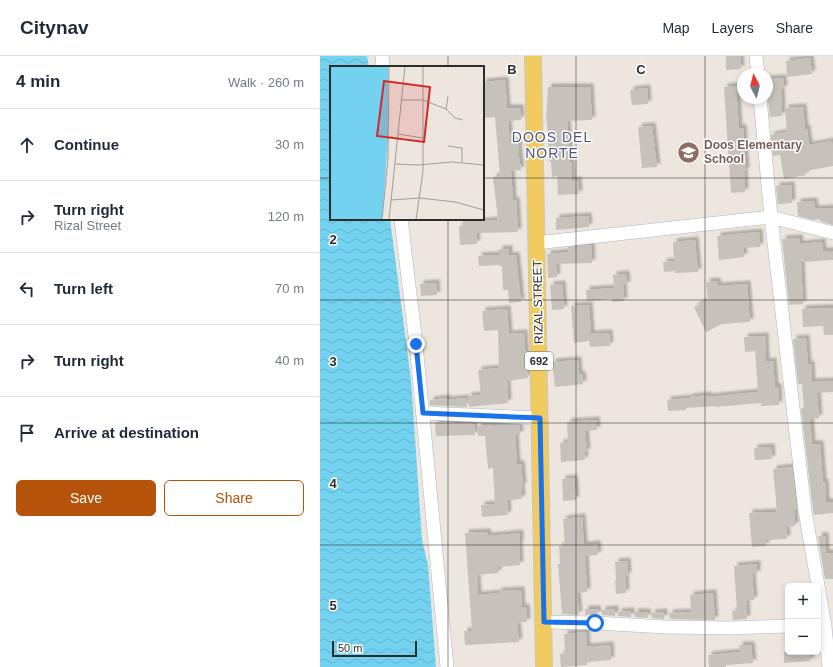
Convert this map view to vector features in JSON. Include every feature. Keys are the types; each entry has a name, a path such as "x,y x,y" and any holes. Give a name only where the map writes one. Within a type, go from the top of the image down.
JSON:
{"main road":[{"name":"RIZAL STREET","path":"533,56 544,667"}],"street":[{"path":"382,56 384,66"},
{"path":"756,56 757,68"},
{"path":"761,104 805,511 829,667"},
{"path":"536,243 772,217 833,233"},
{"path":"401,220 416,344 447,667"},
{"path":"423,413 540,418"},
{"path":"544,622 666,627 731,628 785,626"}],"water":[{"path":"320,56 367,56 369,66 330,66 330,220 390,220 411,380 422,540 428,565 436,667 320,667"}],"building":[{"path":"726,56 740,56 741,68 726,70"},
{"path":"810,58 812,74 787,77 786,61"},
{"path":"783,78 784,89 781,89 782,116 770,117 768,104 773,104 773,79"},
{"path":"505,80 507,108 520,108 521,120 508,121 510,142 518,141 521,170 511,171 513,201 516,200 518,232 476,233 477,244 460,245 459,226 463,226 463,220 472,220 472,222 498,220 493,177 500,176 495,117 484,118 484,82"},
{"path":"736,86 739,128 743,128 746,171 744,171 745,192 731,193 724,87"},
{"path":"548,87 590,87 592,120 567,121 572,181 578,180 579,194 558,195 557,176 552,177 551,161 549,161 546,121"},
{"path":"647,88 648,104 632,105 630,90"},
{"path":"803,107 805,129 807,129 809,145 832,141 833,166 805,171 806,175 784,179 780,155 773,156 771,135 787,132 785,108"},
{"path":"652,126 657,167 642,168 638,127"},
{"path":"791,185 792,203 778,204 776,186"},
{"path":"814,201 815,209 833,208 833,225 820,221 820,219 813,220 798,216 797,202"},
{"path":"588,216 589,227 556,230 556,218"},
{"path":"759,232 760,247 743,248 744,257 719,260 717,236"},
{"path":"799,238 800,244 822,242 823,251 833,251 833,260 801,262 803,304 789,305 782,239"},
{"path":"695,240 698,272 664,272 663,262 674,261 673,242"},
{"path":"591,245 592,263 556,264 557,277 548,278 547,254 569,252 568,247"},
{"path":"499,249 509,249 509,256 516,255 521,302 509,303 508,290 503,290 502,266 479,266 478,256 499,255"},
{"path":"626,274 627,285 623,285 624,301 612,302 612,299 587,301 586,290 614,288 613,275"},
{"path":"717,281 718,286 747,284 750,322 722,324 706,332 694,307 708,300 706,282"},
{"path":"436,283 437,295 421,296 420,284"},
{"path":"562,284 564,309 552,310 550,285"},
{"path":"589,305 591,334 609,333 610,346 590,347 589,341 574,343 571,306"},
{"path":"833,308 833,335 824,335 823,326 803,327 802,309"},
{"path":"507,309 509,334 524,333 528,378 507,381 508,403 469,407 468,396 481,395 478,370 499,368 498,330 484,331 482,311"},
{"path":"765,336 766,362 773,361 775,387 778,387 779,405 761,406 761,403 686,408 686,410 668,411 667,400 708,395 708,397 758,392 755,351 745,352 744,337"},
{"path":"806,338 808,365 811,364 812,382 833,381 833,392 817,393 819,418 810,419 812,444 820,444 826,502 833,502 833,513 814,515 801,408 804,408 802,384 798,384 793,339"},
{"path":"578,360 579,375 582,374 583,384 555,387 552,362"},
{"path":"447,398 447,400 466,398 467,407 430,405 430,400"},
{"path":"596,420 597,430 585,431 587,452 584,452 585,460 561,462 560,443 568,442 567,422"},
{"path":"435,422 474,424 475,435 436,436"},
{"path":"519,425 520,435 515,435 517,464 521,464 523,486 521,487 522,499 507,500 508,515 482,517 481,505 495,504 493,468 488,469 485,436 478,436 477,426"},
{"path":"771,447 772,459 755,460 754,448"},
{"path":"792,467 797,510 794,510 795,526 786,527 787,539 765,540 766,546 752,547 749,513 777,512 773,469"},
{"path":"574,478 576,500 563,501 562,479"},
{"path":"582,517 584,545 597,544 598,555 585,556 587,592 577,593 579,615 562,614 558,564 560,564 559,546 565,546 563,519"},
{"path":"487,532 488,536 520,533 520,565 498,567 498,573 477,575 478,595 499,593 499,591 521,590 522,608 526,607 527,622 517,623 519,642 465,645 464,631 472,631 465,533"},
{"path":"818,536 825,536 826,553 833,553 833,579 825,579"},
{"path":"627,561 628,576 625,576 626,593 616,594 615,562"},
{"path":"757,564 757,574 752,574 754,600 746,601 747,619 733,620 732,611 737,610 734,566"},
{"path":"713,593 715,620 670,619 669,613 691,612 690,595"},
{"path":"585,609 597,609 598,615 585,615"},
{"path":"615,609 615,616 602,615 602,610"},
{"path":"631,611 631,617 618,616 618,612"},
{"path":"634,612 647,612 648,618 635,617"},
{"path":"664,612 664,619 652,618 651,613"},
{"path":"586,632 587,647 610,645 611,660 587,662 587,665 561,667 560,654 565,654 564,634"},
{"path":"739,645 751,645 753,663 726,665 726,667 709,667 708,655 740,652"},
{"path":"784,652 785,655 809,655 810,661 784,663"}],"place":[{"name":"Doos Elementary School","path":"688,152"}],"district":[{"name":"DOOS DEL NORTE","path":"552,146"}],"route":[{"path":"416,344 423,413 540,418 544,622 595,623"}]}
